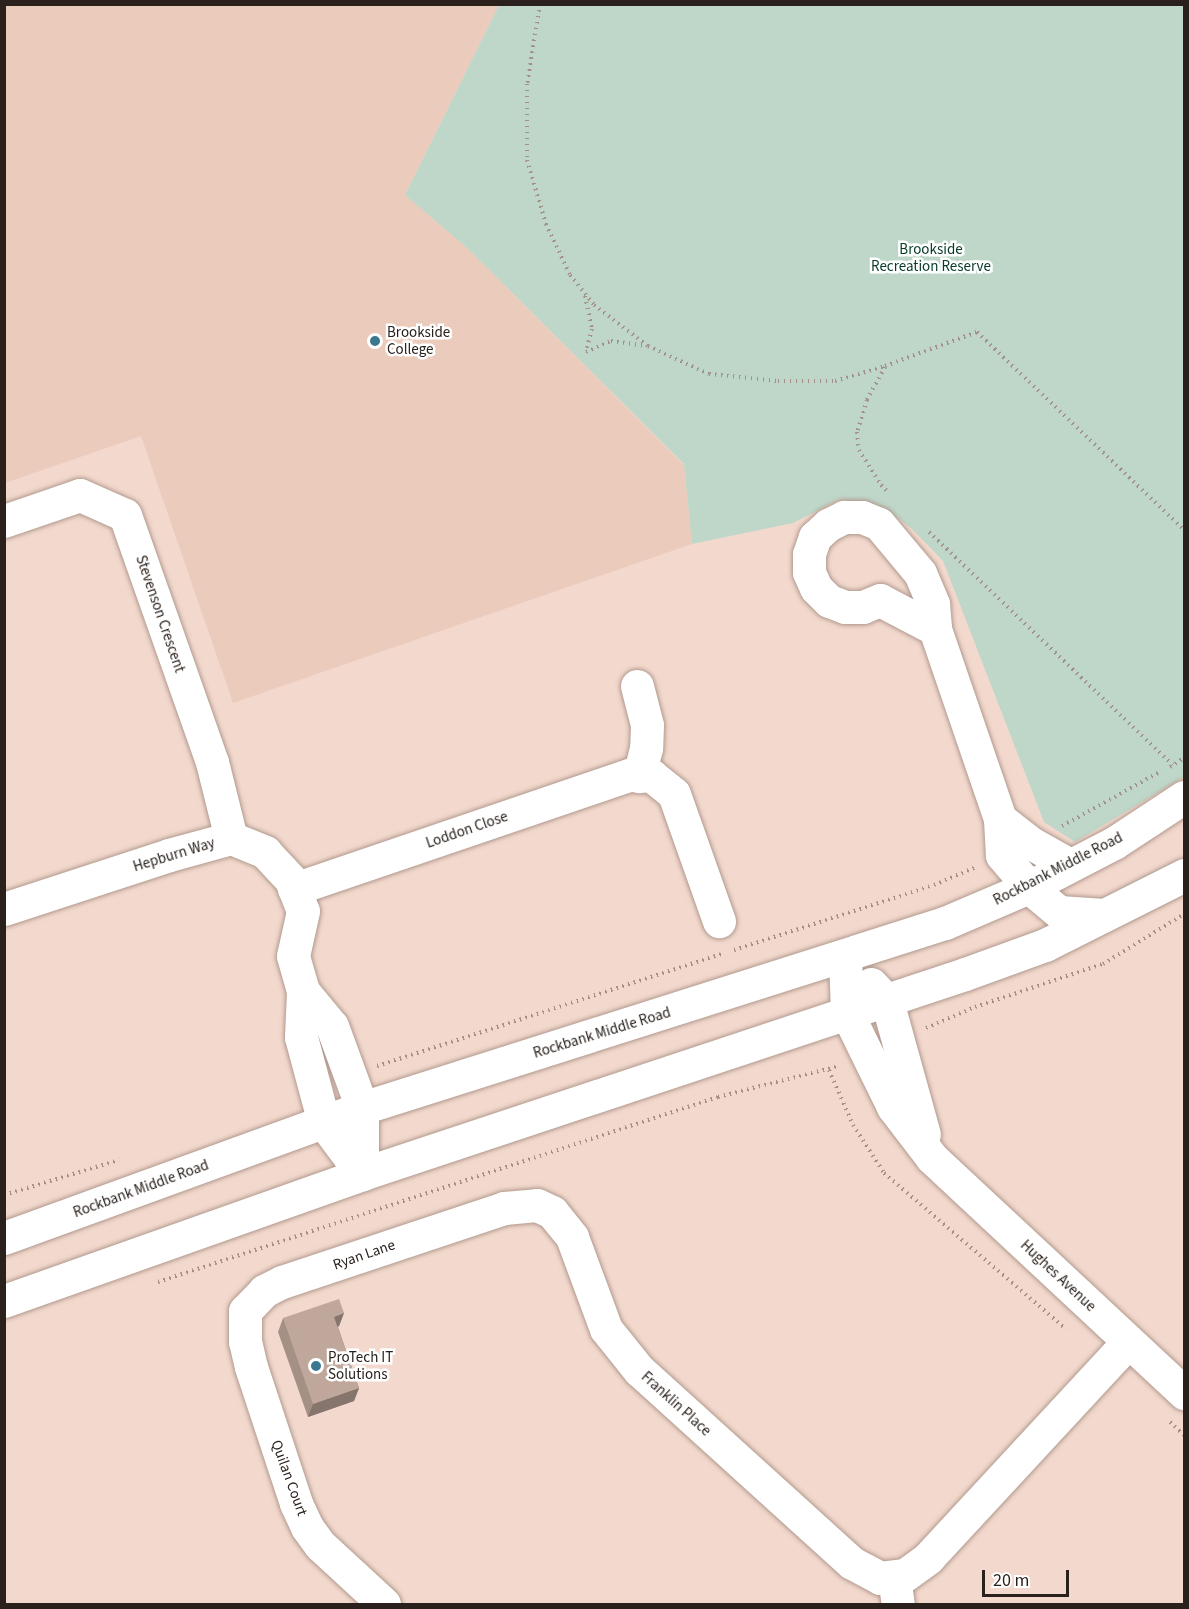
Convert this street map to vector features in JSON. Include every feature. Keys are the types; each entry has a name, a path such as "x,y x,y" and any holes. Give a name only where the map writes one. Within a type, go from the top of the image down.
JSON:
{"street":[{"name":"Stevenson Crescent","path":"4,521 80,495 125,514 212,762 231,838"},
{"path":"935,629 1000,819 1016,849 1029,886 1059,912 1106,915"},
{"path":"637,686 647,725 646,748 639,776 652,776 674,794 719,921"},
{"name":"Loddon Close","path":"294,889 629,775 639,776"},
{"name":"Rockbank Middle Road","path":"4,1238 362,1108 945,923 1029,886 1114,843 1185,797"},
{"name":"Hepburn Way","path":"4,909 169,855 231,838 265,852 291,880 303,911 293,956 303,991 301,1037 324,1123"},
{"path":"1016,849 1070,865"},
{"path":"4,1301 362,1174 887,1001 1045,945 1185,874"},
{"path":"845,956 887,1001 932,1158"},
{"path":"845,956 847,1013"},
{"name":"Hepburn Way","path":"303,991 332,1026 362,1108"},
{"name":"Hughes Avenue","path":"847,1013 893,1107 932,1158 1185,1393"},
{"path":"362,1108 362,1174"},
{"path":"324,1123 362,1174"},
{"name":"Franklin Place","path":"504,1208 537,1205 552,1212 572,1237 595,1306 606,1329 639,1370 852,1563 880,1578 896,1591 1128,1342"},
{"name":"Ryan Lane","path":"243,1324 245,1311 264,1290 504,1208"},
{"name":"Quilan Court","path":"243,1324 252,1367 296,1503 307,1527 320,1545 384,1605"}],"path":[{"path":"540,4 527,84 527,160 546,224 570,275 594,305 648,346 710,374 778,381 836,381 885,366 977,332 1185,530"},
{"path":"584,292 592,329 586,352 611,341 648,346"},
{"path":"885,366 867,400 857,432 859,450 881,485 898,501"},
{"path":"924,526 1173,765"},
{"path":"371,1068 934,885 1016,849 1185,759"},
{"path":"897,1040 975,1007 1103,964 1185,914"},
{"path":"149,1286 718,1096 829,1071 868,1054"}],"shaded area":[{"name":"Brookside College","path":"4,5 499,5 405,195 466,247 684,465 692,544 233,703 141,436 5,483"}],"green space":[{"name":"Brookside Recreation Reserve","path":"499,5 1184,5 1184,777 1075,842 1044,822 943,561 912,529 883,507 838,500 793,523 692,544 684,464 466,247 405,195"}],"building":[{"name":"ProTech IT Solutions","path":"339,1299 344,1313 334,1317 359,1388 313,1404 283,1318"}],"place":[{"name":"Brookside College","path":"375,341"},
{"name":"ProTech IT Solutions","path":"316,1366"}]}
